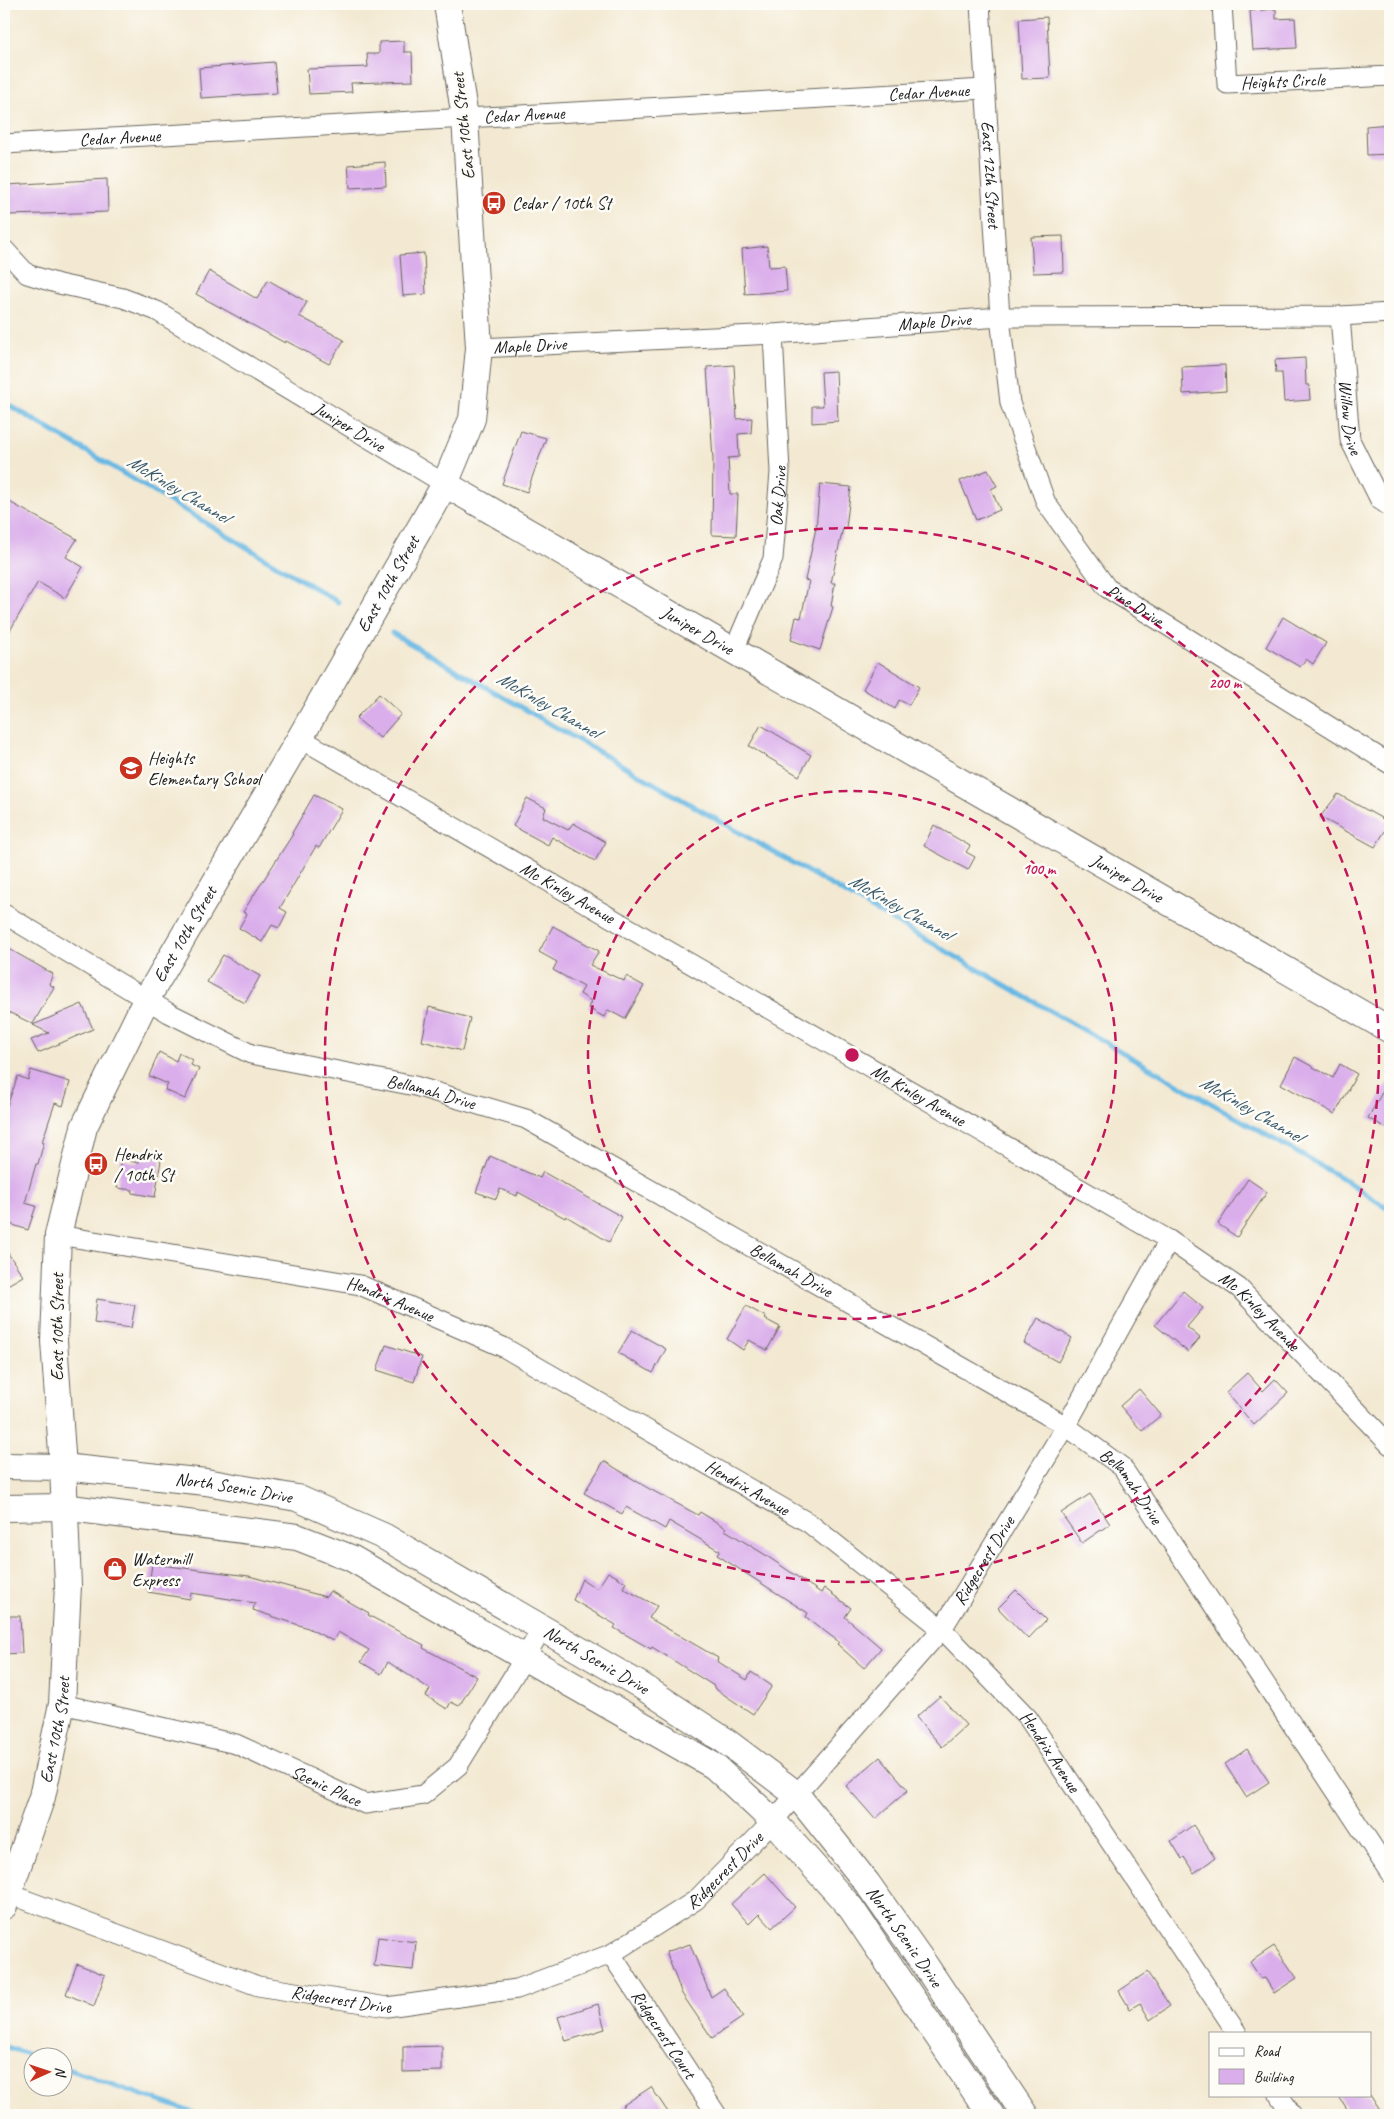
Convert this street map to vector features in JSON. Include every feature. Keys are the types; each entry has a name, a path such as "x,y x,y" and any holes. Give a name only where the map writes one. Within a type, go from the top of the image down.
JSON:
{"main road":[{"name":"East 10th Street","path":"5,1897 42,1797 62,1704 68,1585 63,1467 54,1341 58,1235 84,1127 146,1000 300,738 445,484 472,419 479,348 465,118 447,4"},
{"name":"Juniper Drive","path":"445,484 1390,1030"},
{"name":"North Scenic Drive","path":"4,1466 63,1467 206,1482 297,1498 384,1537 648,1690 724,1740 796,1794 867,1883 925,1965 1025,2115"},
{"name":"North Scenic Drive","path":"4,1508 64,1507 297,1536 351,1558 714,1766 773,1821 851,1908 991,2115"}],"street":[{"name":"East 12th Street","path":"980,4 1000,317"},
{"name":"Heights Circle","path":"1222,4 1226,84 1390,76"},
{"name":"Cedar Avenue","path":"4,144 985,89"},
{"name":"Juniper Drive","path":"4,249 27,274 59,284 122,298 158,311 445,484"},
{"name":"Maple Drive","path":"479,348 773,334 1000,317 1340,316 1390,313"},
{"name":"Willow Drive","path":"1340,316 1350,440 1380,500 1390,507"},
{"name":"Pine Drive","path":"1000,317 1010,402 1046,503 1107,588 1390,764"},
{"name":"Oak Drive","path":"734,650 773,559 780,472 773,334"},
{"name":"Mc Kinley Avenue","path":"300,738 1169,1240 1239,1288 1390,1445"},
{"name":"Bellamah Drive","path":"4,914 168,1014 251,1054 415,1086 526,1119 1066,1426 1122,1467 1390,1873"},
{"name":"Hendrix Avenue","path":"58,1235 360,1286 503,1347 810,1523 942,1629 1028,1718 1236,2032"},
{"name":"Ridgecrest Drive","path":"5,1897 258,1986 388,2007 516,1989 611,1954 696,1900 773,1821 942,1629 1066,1426 1169,1240"},
{"name":"Scenic Place","path":"62,1704 236,1744 365,1804 424,1795 458,1766 542,1629"},
{"name":"Ridgecrest Court","path":"611,1954 717,2115"},
{"path":"1280,2096 1292,2115"}],"building":[{"path":"1276,9 1276,19 1295,18 1297,48 1253,50 1250,11"},
{"path":"1047,17 1050,78 1022,79 1019,19"},
{"path":"404,41 404,52 412,52 413,81 351,83 352,92 309,94 307,69 368,67 367,54 379,54 379,42"},
{"path":"274,62 277,93 201,98 199,68"},
{"path":"1390,124 1390,154 1367,155 1366,126"},
{"path":"385,162 386,186 350,188 348,165"},
{"path":"107,179 108,212 9,215 7,185"},
{"path":"1063,236 1064,272 1033,273 1031,237"},
{"path":"767,246 769,267 785,266 787,291 745,294 742,249"},
{"path":"424,253 426,294 403,296 400,255"},
{"path":"209,271 257,299 268,280 307,302 299,316 344,340 329,364 286,341 285,343 196,294"},
{"path":"1305,358 1306,385 1309,385 1310,400 1284,402 1282,373 1276,373 1275,360"},
{"path":"734,365 737,419 752,418 751,433 738,434 739,457 728,458 730,494 738,494 736,536 712,535 713,459 707,367"},
{"path":"1225,365 1226,391 1183,394 1182,367"},
{"path":"836,371 838,421 812,423 812,406 823,406 821,372"},
{"path":"521,431 546,438 527,492 502,484"},
{"path":"988,470 997,486 991,489 1000,510 976,520 960,481"},
{"path":"820,484 851,487 846,528 843,528 831,583 835,583 831,606 833,607 820,650 791,640 796,617 801,618 809,581 805,580 816,528"},
{"path":"4,499 77,539 66,557 83,567 65,598 38,582 4,641"},
{"path":"1283,617 1326,643 1313,664 1306,659 1300,667 1266,647"},
{"path":"878,662 919,687 909,705 899,700 895,709 863,689"},
{"path":"379,694 401,714 380,738 356,718"},
{"path":"761,725 811,755 799,776 749,746"},
{"path":"1338,794 1390,823 1375,847 1320,817"},
{"path":"314,795 342,809 319,848 316,846 280,908 287,912 279,928 272,925 262,942 239,928 247,914 243,912 293,834"},
{"path":"527,798 546,808 543,817 568,830 573,823 606,842 595,861 552,837 548,845 513,826"},
{"path":"934,825 970,846 966,852 975,857 968,870 924,846"},
{"path":"553,926 599,951 590,965 624,981 626,976 644,986 625,1019 608,1010 604,1017 588,1008 591,1001 580,994 584,987 553,970 557,962 539,952"},
{"path":"4,946 53,974 49,984 54,987 33,1024 4,1010"},
{"path":"223,955 260,976 245,1003 207,982"},
{"path":"82,1004 93,1029 38,1053 31,1040 49,1033 33,1025"},
{"path":"429,1007 470,1018 462,1051 422,1041"},
{"path":"159,1052 176,1061 179,1053 193,1060 191,1065 199,1069 185,1099 165,1090 168,1084 149,1076"},
{"path":"1295,1057 1333,1078 1340,1064 1357,1074 1335,1114 1281,1084"},
{"path":"31,1070 70,1082 63,1106 55,1103 42,1142 44,1142 38,1164 36,1164 25,1203 36,1206 28,1230 4,1222 4,1114 18,1076 28,1080"},
{"path":"1390,1078 1390,1130 1368,1118"},
{"path":"140,1155 161,1160 155,1197 132,1193 133,1190 117,1188 121,1159 138,1163"},
{"path":"490,1156 540,1178 543,1172 622,1217 609,1242 566,1216 565,1218 518,1192 517,1196 500,1189 496,1199 476,1192"},
{"path":"1248,1179 1267,1192 1237,1237 1218,1224"},
{"path":"4,1247 23,1276 4,1287"},
{"path":"1183,1291 1203,1308 1187,1327 1200,1338 1188,1352 1155,1325"},
{"path":"97,1299 135,1305 131,1328 94,1323"},
{"path":"746,1306 780,1327 767,1350 749,1340 743,1350 727,1339"},
{"path":"1038,1318 1072,1338 1058,1362 1024,1343"},
{"path":"632,1330 666,1349 653,1373 618,1353"},
{"path":"386,1345 422,1357 414,1382 377,1370"},
{"path":"1247,1373 1263,1391 1275,1379 1288,1393 1254,1425 1226,1392"},
{"path":"1139,1389 1161,1415 1142,1431 1120,1406"},
{"path":"604,1461 646,1487 698,1515 700,1512 821,1593 824,1588 851,1608 845,1617 881,1648 864,1668 837,1644 839,1642 806,1617 808,1613 717,1555 720,1551 669,1521 665,1529 626,1507 622,1514 584,1493"},
{"path":"1090,1494 1110,1524 1082,1543 1061,1513"},
{"path":"152,1564 249,1576 326,1597 330,1591 369,1613 368,1615 424,1645 423,1648 477,1677 459,1706 451,1702 447,1709 426,1696 430,1689 388,1662 381,1674 361,1662 369,1650 338,1632 333,1641 308,1628 253,1610 255,1603 191,1593 190,1599 148,1592"},
{"path":"608,1572 626,1582 623,1588 657,1606 649,1618 718,1658 717,1661 747,1680 751,1672 772,1686 753,1714 714,1688 714,1686 652,1647 651,1649 614,1628 616,1625 573,1600 582,1579 597,1589"},
{"path":"1016,1590 1046,1620 1028,1639 998,1608"},
{"path":"4,1616 20,1616 22,1653 4,1654"},
{"path":"940,1696 966,1725 942,1747 916,1717"},
{"path":"1247,1749 1269,1782 1246,1797 1225,1764"},
{"path":"880,1757 908,1790 875,1819 846,1786"},
{"path":"1193,1825 1215,1858 1194,1873 1184,1857 1182,1859 1171,1841"},
{"path":"765,1873 795,1907 772,1928 759,1914 749,1924 731,1904"},
{"path":"378,1937 416,1942 413,1970 374,1966"},
{"path":"690,1944 711,1997 724,1988 743,2017 712,2038 682,1994 666,1952"},
{"path":"1274,1946 1297,1978 1274,1993 1265,1978 1261,1979 1250,1962"},
{"path":"77,1964 105,1975 94,2006 66,1994"},
{"path":"1147,1972 1170,2006 1150,2020 1140,2003 1130,2009 1119,1991"},
{"path":"598,2004 605,2029 566,2041 558,2017"},
{"path":"442,2046 442,2071 403,2072 403,2047"},
{"path":"651,2087 670,2115 628,2115 622,2106"},
{"path":"1339,2096 1370,2096 1382,2115 1351,2115"}],"waterway":[{"name":"McKinley Channel","path":"4,402 338,602"},
{"name":"McKinley Channel","path":"392,633 1345,1180 1390,1210"},
{"path":"4,2046 22,2052"},
{"path":"72,2070 200,2115"}],"place":[{"name":"Cedar / 10th St","path":"494,203"},
{"name":"Heights Elementary School","path":"131,768"},
{"name":"Hendrix / 10th St","path":"96,1164"},
{"name":"Watermill Express","path":"115,1569"}]}
